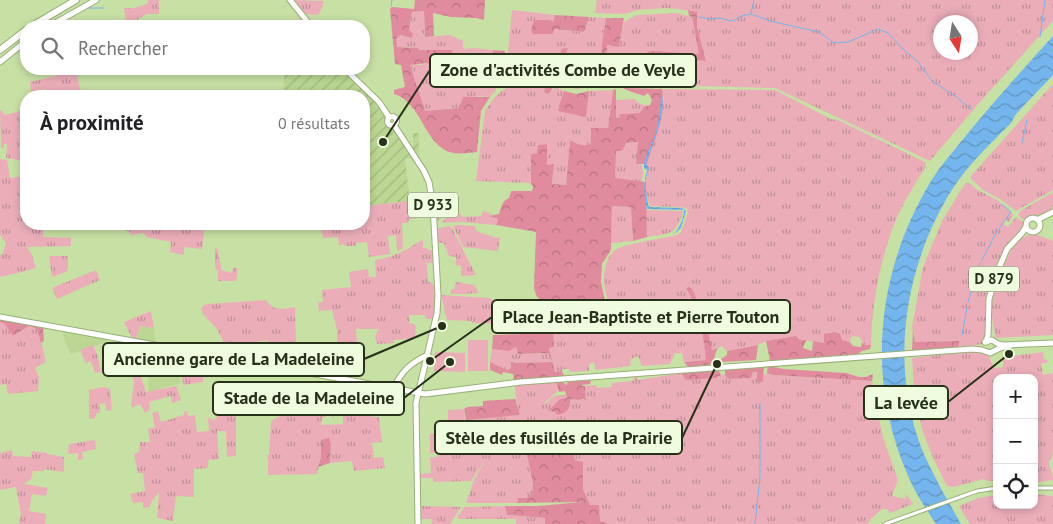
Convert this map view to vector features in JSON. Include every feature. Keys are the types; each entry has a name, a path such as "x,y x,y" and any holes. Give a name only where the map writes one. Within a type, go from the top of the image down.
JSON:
{"highway":[{"path":"39,20 70,0"},
{"path":"42,20 76,0"},
{"path":"0,48 20,33"}],"main road":[{"path":"61,20 96,0"},
{"path":"290,0 306,20"},
{"path":"0,62 20,47"},
{"name":"D 933","path":"351,75 367,90"},
{"name":"D 933","path":"370,93 379,102 389,117 396,119 394,125 429,182 433,205 438,295 437,314 416,403 418,524"},
{"path":"1020,236 1037,231 1039,222 1051,213"},
{"path":"1031,232 1026,226 1028,220 1034,218 1039,222"},
{"name":"D 879","path":"985,343 988,338 987,315 989,299 996,275 1008,249 1026,226"},
{"path":"0,317 55,328 57,333 61,329 419,394 514,382 592,376 972,349 990,353 1011,345"},
{"name":"D 879","path":"988,329 995,342"},
{"path":"972,349 990,340 1002,345 1053,343"},
{"path":"995,342 996,350"},
{"path":"985,343 985,351"},
{"path":"394,388 411,364 428,354"},
{"path":"421,387 425,394"}],"street":[{"path":"1038,488 1053,487"},
{"path":"886,524 958,497 993,489"}],"shaded area":[{"path":"285,75 347,75 363,90 283,90"},
{"path":"370,97 386,116 384,120 386,126 395,131 413,150 413,133 419,133 418,157 405,159 410,201 370,205"},
{"path":"64,326 136,339 140,326 154,328 156,347 173,351 172,354 181,383 148,392 149,369 128,367 123,355 112,360 112,340 107,339 106,342 71,354 63,336"}],"green space":[{"path":"148,0 159,0 159,14 147,14 138,20 126,20 124,8 134,8 147,4"},
{"path":"294,0 324,1 318,15 304,14"},
{"path":"415,0 485,0 484,20 451,17 433,13 434,36 425,37 424,11 412,12 409,30 413,34 412,38 400,35 396,39 397,47 418,48 419,50 452,50 452,64 469,68 469,71 453,69 452,72 448,72 446,65 437,63 410,65 425,111 459,108 463,97 490,97 481,111 477,152 453,153 443,149 429,134 411,106 404,99 394,94 394,90 405,87 401,65 395,64 390,9 392,7 414,9"},
{"path":"597,0 1053,0 1053,21 930,161 775,88 657,85 658,73 655,57 706,61 697,26 697,12 666,8 638,10 624,14 595,13"},
{"path":"512,10 555,15 553,22 549,20 541,21 533,34 552,34 553,29 584,32 589,17 606,18 602,43 600,85 577,89 555,84 564,64 568,48 560,58 550,64 547,81 524,79 509,81 506,72"},
{"path":"688,10 697,12 697,26 706,61 655,57 658,73 657,85 648,85 647,72 652,70 647,52 699,54 692,17 689,16"},
{"path":"424,11 425,37 450,35 463,41 463,49 493,50 491,72 483,71 484,74 490,74 490,83 496,88 490,97 478,96 459,108 424,111 410,65 433,62 446,65 452,69 468,71 452,64 452,50 419,50 408,47 396,47 396,39 399,35 408,37 412,12"},
{"path":"676,13 692,17 700,55 647,52 652,70 647,72 648,85 644,86 642,67 638,61 627,60 621,81 613,85 606,85 607,45 619,46 624,22 636,15"},
{"path":"555,15 589,17 584,32 554,29 553,34 533,34 531,30 534,20 550,20 553,22"},
{"path":"606,18 624,18 619,47 607,45 606,85 600,85 602,43"},
{"path":"568,48 563,66 548,94 544,92 550,67 552,63 560,58 561,49"},
{"path":"493,50 505,51 503,71 498,73 491,72"},
{"path":"59,75 77,75 81,90 31,90 30,82"},
{"path":"526,82 546,84 544,92 553,90 554,86 564,91 561,101 586,116 589,91 613,90 608,128 587,146 581,146 570,141 566,185 552,184 554,165 547,166 547,144 537,153 531,154 531,183 476,181 485,111 502,91 512,85"},
{"path":"1053,84 1053,190 1016,211 1000,199 983,190 971,179 971,176"},
{"path":"623,88 662,89 663,108 661,118 647,164 636,164 638,142 625,143 623,150 616,151 615,178 646,182 647,237 633,241 631,207 612,206 611,250 602,264 601,282 605,308 594,314 588,313 585,304 542,303 536,295 534,288 536,232 496,225 497,218 488,216 499,214 502,205 509,198 511,191 532,191 531,154 537,153 538,145 547,144 547,165 554,164 552,184 566,185 570,140 580,145 591,144 591,128 608,128 613,90 616,89 616,118 619,118 620,114 640,113 644,107 650,105 652,100 648,93 644,96"},
{"path":"662,89 775,90 831,119 838,120 925,162 926,166 900,211 888,241 877,285 871,345 865,345 859,337 852,336 850,342 842,340 824,343 800,340 766,341 758,345 727,351 722,346 712,351 707,325 693,290 687,288 700,323 707,360 684,362 682,353 675,353 670,364 642,366 638,356 631,359 630,366 596,370 594,362 589,364 589,371 569,372 569,369 563,369 562,371 555,372 549,348 554,347 552,307 499,306 495,302 586,304 605,308 606,306 613,321 604,283 605,270 611,254 619,248 677,235 681,232 688,212 687,209 680,207 650,206 646,193 647,164 664,99"},
{"path":"564,91 576,94 589,91 586,117 558,111"},
{"path":"634,99 640,104 650,106 640,113 620,114 619,119 615,118 616,100"},
{"path":"2,110 4,115 20,111 20,160 6,158 7,144 4,144 4,148 1,148 0,111"},
{"path":"639,142 636,164 642,165 642,182 614,179 616,151 625,143"},
{"path":"0,159 7,160 10,178 20,177 20,230 43,230 43,237 71,238 71,246 27,247 36,268 0,277 0,256 6,243 0,235"},
{"path":"967,183 997,200 1013,214 1009,222 1006,220 1003,224 1008,227 1016,217 1024,223 1024,229 1007,246 992,275 987,299 986,336 982,344 959,348 959,341 915,342 912,327 923,267 942,221"},
{"path":"1053,192 1051,211 1025,220 1018,214 1022,210"},
{"path":"435,200 458,201 439,220 436,220"},
{"path":"430,201 431,216 409,219 408,223 402,223 403,248 397,251 396,235 388,236 390,254 369,257 367,242 356,243 356,246 345,246 344,244 339,245 338,237 323,238 322,230 370,230 370,205"},
{"path":"612,206 631,207 633,241 611,243"},
{"path":"646,210 683,211 678,225 671,232 647,237"},
{"path":"483,211 497,218 496,225 462,222 441,223 451,213 461,214 462,217 481,216"},
{"path":"449,226 452,228 476,275 461,276 461,266 456,265 456,257 449,256 444,243 438,243 437,229"},
{"path":"453,226 475,226 476,231 496,238 500,237 498,251 463,247"},
{"path":"204,230 202,249 184,247 184,255 170,252 171,242 146,237 144,233 131,235 129,231 126,231"},
{"path":"1038,235 1053,241 1053,335 996,338 992,321 992,304 1003,266 1019,241 1026,236"},
{"path":"423,239 423,248 433,250 434,262 424,264 427,264 428,281 435,286 434,319 426,319 425,315 409,315 409,323 414,324 416,327 415,338 394,340 394,343 377,344 375,336 379,329 356,329 357,343 337,344 337,330 332,310 319,311 318,302 323,302 322,290 351,287 349,272 368,269 369,277 376,277 375,260 400,252"},
{"path":"215,248 218,249 221,270 232,273 233,268 238,268 236,281 218,281 218,271 215,268"},
{"path":"49,256 68,256 66,272 52,277"},
{"path":"96,270 100,280 57,299 52,288"},
{"path":"456,282 474,285 479,293 451,294 451,289 454,289"},
{"path":"689,287 693,290 707,325 712,350 718,348 714,364 688,367 684,362 706,360 700,322 694,303 686,288"},
{"path":"441,295 490,298 527,335 510,334 514,324 472,323 472,321 447,320"},
{"path":"266,300 275,308 295,307 296,346 270,348 268,340 226,347 217,329 203,314 201,309 204,305 208,304"},
{"path":"499,306 552,307 554,347 549,348 555,372 562,371 564,376 514,380 513,374 503,372 502,375 490,370 490,362 507,370 511,368 511,362 552,362 548,353 518,354 516,347 509,351 492,349 493,335 527,334"},
{"path":"151,311 154,328 140,326 136,339 132,338 124,322"},
{"path":"0,320 43,326 44,341 41,343 37,329 29,326 13,336"},
{"path":"0,322 4,322 13,336 29,326 38,329 46,362 35,368 39,377 38,391 8,394 6,384 0,385"},
{"path":"913,330 915,342 959,341 959,348 912,350"},
{"path":"835,332 840,334 842,340 850,342 853,346 861,347 862,342 865,345 871,345 870,349 858,354 770,361 766,341 796,336 800,340 806,340 803,348 812,351 813,341 824,343 824,334"},
{"path":"468,340 488,340 488,371 468,371"},
{"path":"93,345 101,372 95,373 91,361 86,363 80,350"},
{"path":"758,345 756,360 722,362 721,359 727,355 727,351"},
{"path":"517,347 518,354 548,353 552,363 519,363 515,361 511,368 507,370 490,362 492,349 504,350"},
{"path":"978,351 989,356 994,368 1003,367 1003,357 1043,352 1044,359 1048,362 1041,364 1043,375 1052,373 1053,375 1053,447 1052,458 1049,461 1053,480 1038,482 1038,374 993,374 993,481 984,479 953,487 947,486 922,430 914,389 912,358"},
{"path":"435,352 465,353 465,372 434,371"},
{"path":"186,363 188,369 200,365 201,373 217,369 218,373 203,378 203,382 184,385 178,366"},
{"path":"764,366 763,382 757,382 757,372 753,372 751,378 728,379 725,375 725,369"},
{"path":"768,366 784,369 846,373 859,377 873,374 872,381 773,375 767,373"},
{"path":"128,367 149,369 141,377 146,392 176,386 181,400 172,403 171,396 149,402 150,410 145,413 140,404 131,408 134,381"},
{"path":"718,369 721,375 715,378 686,380 681,373"},
{"path":"753,372 757,372 757,381 763,382 764,375 767,373 773,375 872,381 883,437 898,480 892,496 905,499 906,494 913,504 890,513 887,509 882,509 868,524 609,524 600,521 590,505 583,489 583,462 575,460 570,438 526,442 533,484 532,495 526,498 518,498 517,503 466,503 474,480 485,460 471,481 433,482 433,478 419,478 419,474 431,473 430,458 437,457 437,453 430,453 430,434 442,433 442,424 447,424 448,410 464,409 465,420 519,415 515,385 556,382 558,391 544,403 554,396 566,395 567,398 549,412 555,412 570,399 586,400 585,386 596,385 597,388 611,387 612,383 633,381 637,375 638,380 681,373 715,378 725,375 728,379 751,378"},
{"path":"591,379 590,384 582,385 585,386 586,401 584,399 570,399 568,410 558,415 555,412 548,411 560,399 567,398 565,391 559,392 556,382 563,382 566,385 569,381"},
{"path":"326,385 334,386 334,418 329,415 322,418 321,425 343,424 343,396 355,394 357,400 370,399 372,417 379,417 382,442 372,443 374,458 383,457 385,468 354,471 352,461 330,463 331,445 321,440 321,457 317,474 268,475 267,455 269,454 271,421 293,413 296,395 318,398 319,388 325,389"},
{"path":"103,387 110,389 112,410 107,411 105,403 99,404 100,412 96,414 95,418 89,419 89,390"},
{"path":"515,399 520,415 466,420 464,409 467,407 483,406 483,401"},
{"path":"236,401 236,456 227,457 226,431 217,431 219,459 208,460 208,468 194,469 194,497 176,496 173,521 157,518 159,492 151,502 150,507 143,508 143,502 133,503 130,494 145,491 143,473 138,473 134,454 139,452 140,442 150,442 148,429 155,427 152,413 158,411 161,422 184,415 184,412 187,411 188,416 195,415 197,432 209,431 208,418 212,420 217,419 214,402"},
{"path":"329,438 331,445 330,463 318,467 321,457 321,440"},
{"path":"570,438 575,460 583,462 583,489 590,505 599,505 600,521 609,524 545,524 545,518 507,515 505,506 538,506 582,502 517,503 518,498 526,498 532,494 533,484 526,442 564,440"},
{"path":"95,440 96,449 82,452 83,459 78,460 78,453 68,454 69,444"},
{"path":"12,450 13,456 31,457 32,451 64,457 64,472 44,469 44,471 33,471 31,479 24,484 48,488 46,496 32,494 29,511 46,514 45,524 19,524 21,515 16,487 0,490 0,453"},
{"path":"1038,494 1053,496 1053,524 970,524 959,506 978,498 993,496 993,509 1038,509"},
{"path":"420,506 461,507 450,524 432,524 431,519 420,519"},
{"path":"505,506 507,515 545,518 545,524 516,524 516,519 458,519 464,507"}],"water":[{"path":"1053,36 1053,75 959,179 937,217 923,249 913,281 907,314 904,348 911,415 925,457 961,524 936,524 909,478 895,441 886,403 882,365 883,327 888,289 898,252 912,216 931,181 973,127"},
{"path":"661,91 663,107 656,136 646,163 649,168 645,182 647,170 644,168 644,164 657,126"},
{"path":"645,182 648,205 650,207 682,208 686,211 681,228 674,234 681,223 684,210 647,209"}],"waterway":[{"path":"391,6 392,0"},
{"path":"751,13 754,0"},
{"path":"1040,37 1045,0"},
{"path":"86,8 104,8"},
{"path":"699,17 720,18 730,21 751,14 770,21 819,32 834,43 848,42 878,29 888,33 917,61 933,82 971,109"},
{"path":"1022,143 1027,120"},
{"path":"982,260 996,233 1011,212 1002,204"},
{"path":"968,302 980,263"},
{"path":"962,335 967,308"},
{"path":"755,524 760,477 760,403"}],"place":[{"name":"Zone d'activités Combe de Veyle","path":"383,142"},
{"name":"Ancienne gare de La Madeleine","path":"442,326"},
{"name":"La levée","path":"1009,354"},
{"name":"Place Jean-Baptiste et Pierre Touton","path":"430,361"},
{"name":"Stade de la Madeleine","path":"450,362"},
{"name":"Stèle des fusillés de la Prairie","path":"717,364"}]}
